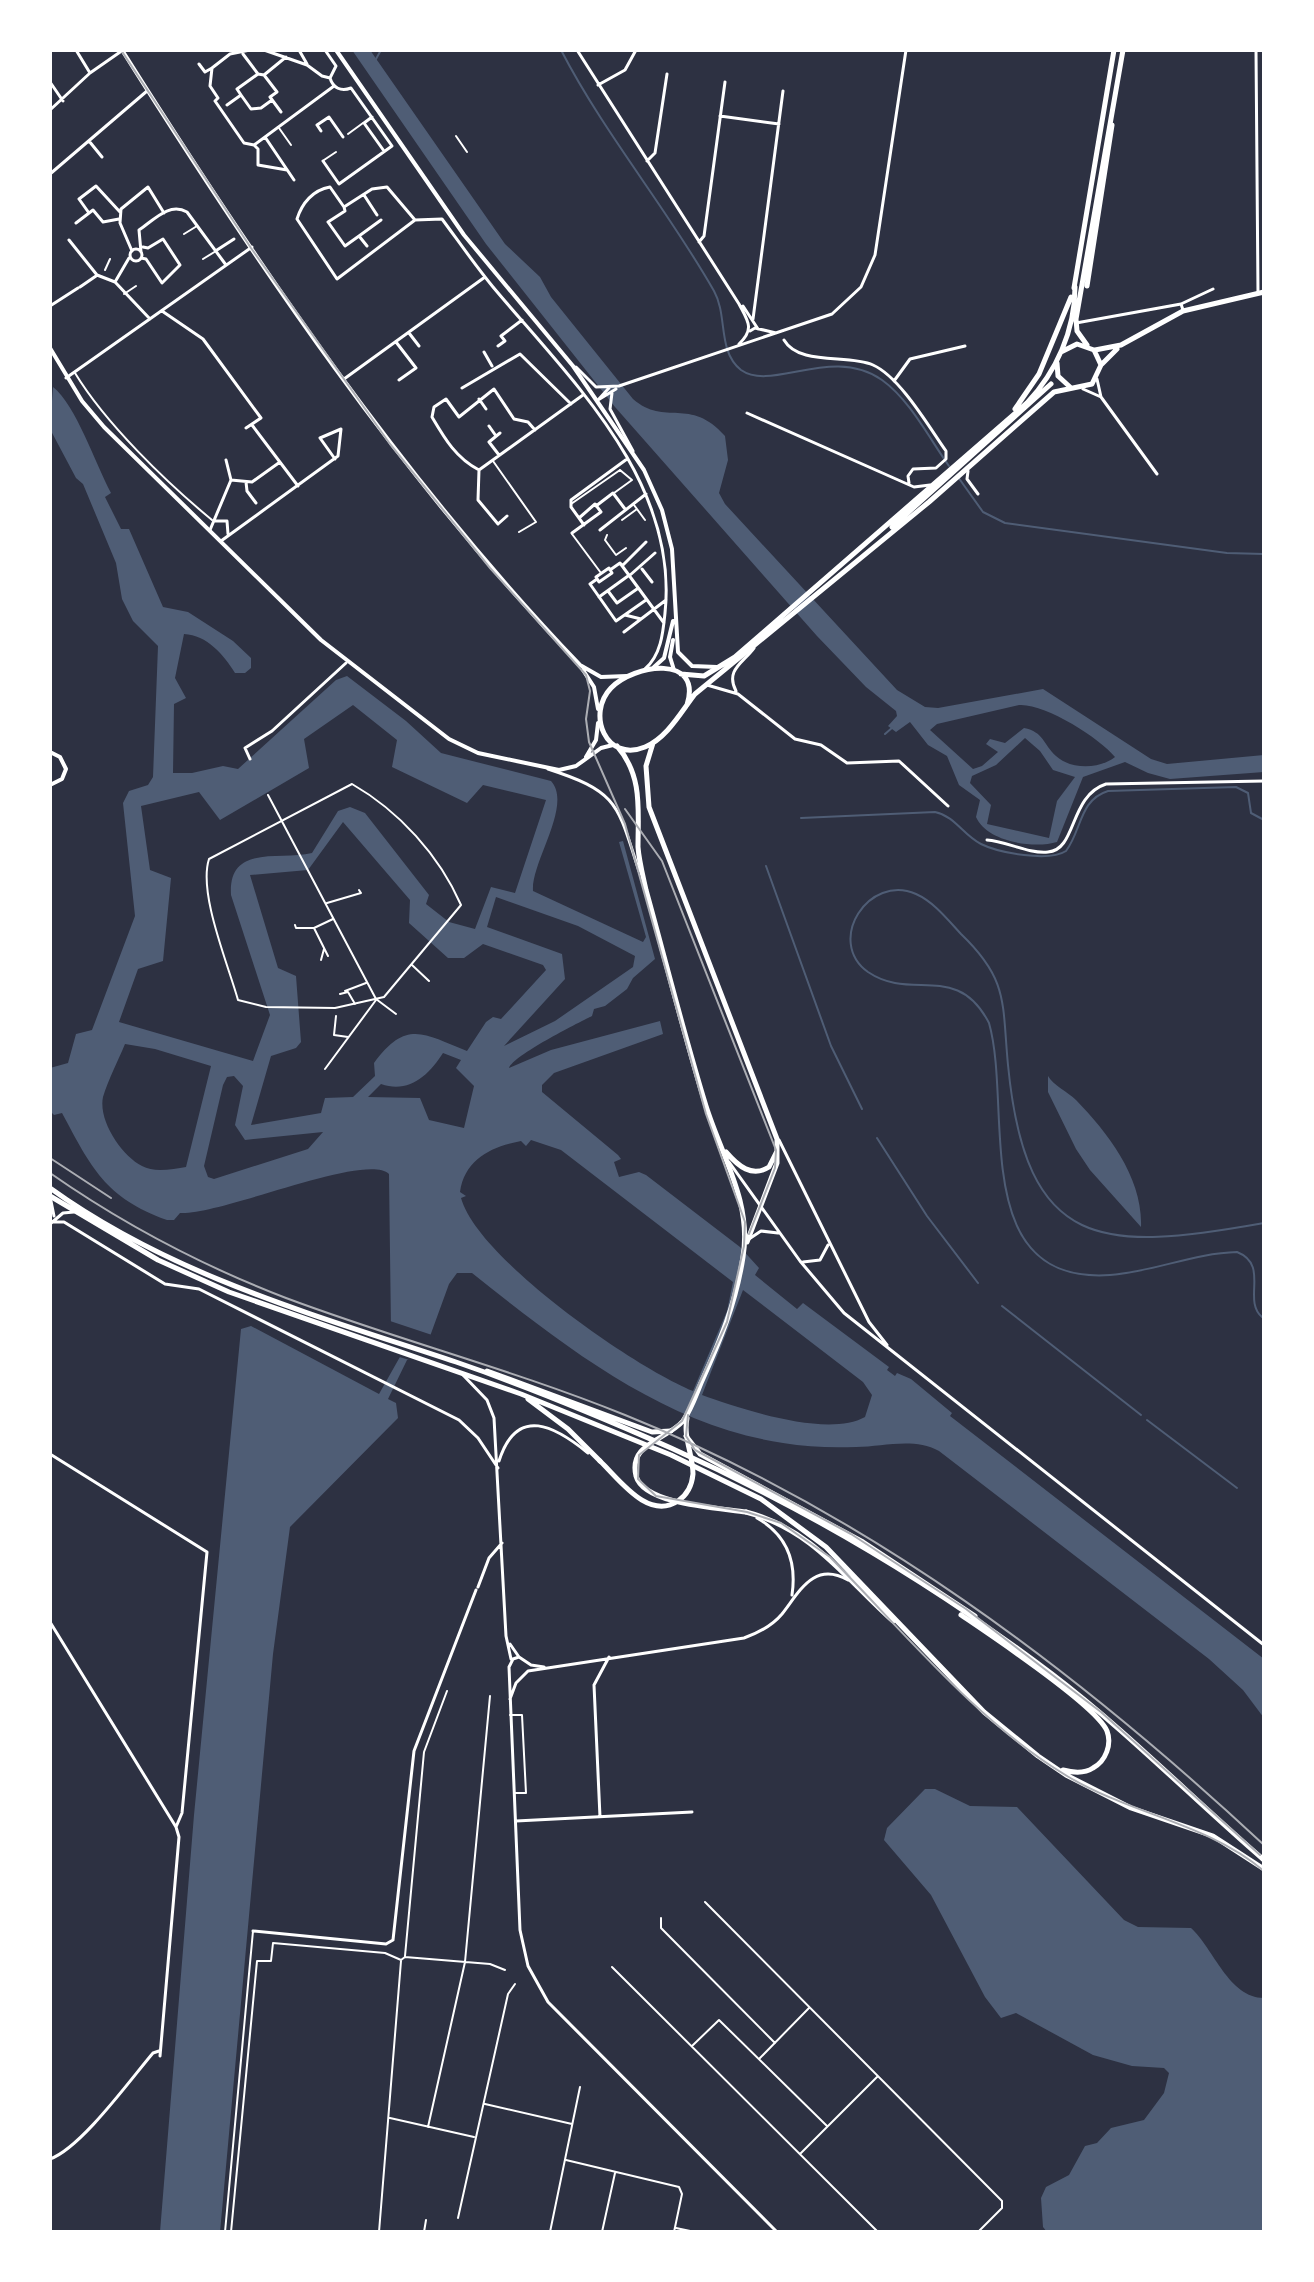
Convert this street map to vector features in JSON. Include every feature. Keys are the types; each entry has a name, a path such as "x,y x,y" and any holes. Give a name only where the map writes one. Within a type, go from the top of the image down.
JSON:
{"main road":[{"path":"1079,389 1060,379 1060,355 1075,287 1114,50"},
{"path":"1087,286 1122,51"},
{"path":"1101,365 1079,335 1076,323 1115,96"},
{"path":"1004,422 1039,374 1075,287"},
{"path":"680,674 700,677 720,667 877,542 1054,392 1079,389 1097,379 1101,365 1121,345 1182,308 1261,293"},
{"path":"961,470 1042,385 1060,355 1074,344 1091,348 1121,345"},
{"path":"815,592 939,479 961,470 1051,384"},
{"path":"616,746 640,749 655,740 707,685 755,647 788,615"},
{"path":"687,705 689,688 680,674 674,670 645,669 627,676 606,694 598,709 598,723 606,738 631,764 636,783 639,857 646,890 703,1096 744,1212 744,1251"},
{"path":"521,1394 568,1429 637,1496 650,1504 663,1506 685,1494 693,1474 686,1436 688,1413 730,1319 744,1251 759,1204 777,1163 774,1128 649,807 646,766 655,740"},
{"path":"722,1148 738,1165 757,1172 771,1164 777,1145"},
{"path":"50,1188 181,1265 375,1340"},
{"path":"50,1196 178,1270 254,1302 533,1386 654,1433 671,1431"},
{"path":"439,1360 449,1367 671,1455 776,1508 826,1547 984,1712 1038,1756 1066,1775 1131,1808 1213,1836 1264,1869"},
{"path":"439,1360 672,1449 841,1537 1025,1654"},
{"path":"688,1413 671,1431 638,1455 635,1473 643,1488 662,1498 746,1512 780,1523 806,1537 909,1634"},
{"path":"686,1436 694,1450 892,1560 1025,1654 1128,1736 1264,1860"},
{"path":"841,1537 977,1626 1072,1697 1107,1732 1105,1757 1086,1772 1067,1771 1038,1756"}],"street":[{"path":"76,50 90,73"},
{"path":"50,110 90,73 122,50 252,247 344,379 448,517 580,665 594,687 598,709"},
{"path":"199,64 205,72 230,54 243,54 250,50"},
{"path":"264,50 307,65 330,78 334,86 342,90 351,88 392,146 339,184 323,161 336,152"},
{"path":"299,50 307,65"},
{"path":"325,50 336,66 330,78"},
{"path":"336,50 477,252 563,353 635,455"},
{"path":"577,50 739,304 753,319 759,329 759,340"},
{"path":"598,85 625,70 636,50"},
{"path":"598,400 629,381 759,340 836,311 856,293 870,271 906,50"},
{"path":"1256,50 1261,293"},
{"path":"243,54 261,74 277,92 261,108 251,109 237,89 261,74 286,57"},
{"path":"212,68 210,86 218,98 215,101 244,143 258,149 258,165 287,170"},
{"path":"647,161 655,153 667,74"},
{"path":"252,79 257,86"},
{"path":"50,82 63,101"},
{"path":"699,242 704,236 725,82"},
{"path":"254,145 334,86"},
{"path":"50,174 148,90"},
{"path":"753,319 783,91"},
{"path":"360,100 366,94"},
{"path":"227,105 241,95"},
{"path":"271,98 281,112"},
{"path":"318,113 324,121"},
{"path":"321,131 317,125 330,116 343,137"},
{"path":"720,116 779,124"},
{"path":"348,134 372,117"},
{"path":"364,123 384,151"},
{"path":"278,127 291,145"},
{"path":"456,136 467,152"},
{"path":"264,137 294,180"},
{"path":"89,141 102,157"},
{"path":"119,219 103,222 80,201 96,186 120,212"},
{"path":"139,259 131,253 119,219 120,212 148,187 164,213"},
{"path":"381,220 345,246 328,222 345,211 330,187 325,187 302,204 297,219 337,279 415,220 442,219 485,277 584,394 627,459 646,494 662,542 666,600 664,623 657,655 645,669"},
{"path":"344,207 372,189 391,188 415,220"},
{"path":"363,194 377,215"},
{"path":"139,259 142,249 138,232 174,208 184,209 226,265"},
{"path":"72,218 76,223 91,212"},
{"path":"184,234 197,226"},
{"path":"359,236 367,246"},
{"path":"115,282 125,269 139,259 146,259 161,284 173,276 170,271 182,264 163,239 131,253 125,269"},
{"path":"203,259 234,239"},
{"path":"69,240 97,275 115,282 150,319"},
{"path":"66,378 252,247"},
{"path":"105,270 110,259"},
{"path":"50,306 97,275"},
{"path":"344,379 485,277"},
{"path":"124,294 136,286"},
{"path":"1076,323 1159,308 1182,308 1213,289"},
{"path":"753,341 749,333 748,314 756,298"},
{"path":"162,311 203,339 261,418 246,428"},
{"path":"498,346 505,341 501,336 522,320"},
{"path":"737,346 749,333 759,329 779,333"},
{"path":"409,332 419,346"},
{"path":"784,340 800,354 870,364 893,381 947,455 940,464 930,469 913,469 908,476 909,483"},
{"path":"396,342 416,368 399,380"},
{"path":"893,381 910,359 965,346"},
{"path":"50,348 66,378 104,427 346,663 463,748 544,768 591,784 612,802 623,820 646,890"},
{"path":"484,352 493,367"},
{"path":"503,353 507,359"},
{"path":"563,353 600,389 610,391"},
{"path":"462,388 516,354 523,356 571,404"},
{"path":"75,372 92,401 113,424 214,521 227,521 228,535"},
{"path":"1097,379 1101,397 1157,474"},
{"path":"479,470 462,461 432,417 434,407 446,399 459,417 494,389 514,419 528,422 535,430"},
{"path":"1079,389 1101,397"},
{"path":"610,391 609,405 651,484 668,531 675,576 678,652 687,663 700,668 720,667"},
{"path":"479,470 584,394"},
{"path":"479,399 486,409"},
{"path":"747,413 914,487 929,485 939,479"},
{"path":"252,425 298,486"},
{"path":"489,426 498,434 489,442 499,455"},
{"path":"221,541 335,459 341,429 320,438 335,459"},
{"path":"584,525 570,505 572,498 619,468 627,459"},
{"path":"210,530 231,480 226,460"},
{"path":"492,460 536,522 519,532"},
{"path":"231,480 252,482 280,462"},
{"path":"579,518 632,480 619,468"},
{"path":"479,470 478,500 498,524 507,516"},
{"path":"961,470 978,494"},
{"path":"246,482 247,491 256,503"},
{"path":"914,487 915,500"},
{"path":"613,493 625,510"},
{"path":"600,530 646,494"},
{"path":"633,504 645,520"},
{"path":"596,506 601,512 572,533 601,573"},
{"path":"622,520 637,509"},
{"path":"607,535 605,540 616,555 626,548"},
{"path":"622,566 646,542"},
{"path":"599,597 641,568 655,553"},
{"path":"646,600 616,621 590,584 601,573 620,563 664,623"},
{"path":"641,568 652,582"},
{"path":"597,579 599,582 612,573 610,570"},
{"path":"608,591 617,603 638,588"},
{"path":"624,632 666,600"},
{"path":"654,668 664,658 675,611"},
{"path":"625,615 641,619"},
{"path":"674,670 670,657 675,630"},
{"path":"738,694 733,684 734,670 755,647"},
{"path":"250,759 245,748 272,731 346,663"},
{"path":"580,665 601,677 627,676"},
{"path":"707,685 738,694 795,739 821,745 847,763 891,759 903,763 948,806"},
{"path":"583,761 596,740 598,723"},
{"path":"544,768 563,769 583,761 601,748 616,746"},
{"path":"50,752 60,757 66,769 62,779 50,785"},
{"path":"987,840 1038,852 1057,850 1065,843 1085,796 1106,784 1264,781"},
{"path":"352,784 417,836 449,877 461,905 384,997 335,1008 266,1007 238,1000 205,871 209,859 280,818 352,784"},
{"path":"268,795 376,999 396,1014"},
{"path":"326,903 361,893 359,890"},
{"path":"295,925 296,928 314,928 334,919"},
{"path":"314,928 328,956"},
{"path":"321,960 324,948"},
{"path":"411,964 429,981"},
{"path":"340,994 367,982"},
{"path":"347,992 355,1004"},
{"path":"325,1069 376,999"},
{"path":"336,1016 334,1035 348,1037"},
{"path":"774,1128 869,1322 899,1356"},
{"path":"722,1148 800,1261 844,1313 1264,1645"},
{"path":"50,1196 52,1222"},
{"path":"52,1222 63,1213 75,1213"},
{"path":"52,1222 64,1222 165,1284 199,1289 465,1425 498,1466"},
{"path":"747,1242 764,1230 783,1237"},
{"path":"800,1261 820,1260 828,1250 828,1241"},
{"path":"449,1367 469,1380 487,1400 494,1418 506,1636 512,1675 510,1713 521,1936 528,1966 541,1991 566,2021 777,2232"},
{"path":"498,1466 505,1445 523,1429 548,1426 600,1461"},
{"path":"497,1443 505,1445"},
{"path":"50,1454 207,1552 182,1813 176,1827"},
{"path":"746,1512 770,1526 788,1548 795,1577 792,1597"},
{"path":"225,2232 253,1931 386,1944 393,1940 415,1744 489,1558 502,1543"},
{"path":"510,1713 513,1689 528,1671 753,1635 777,1619 806,1581 824,1574 839,1576 858,1587"},
{"path":"50,1622 176,1827 179,1837 160,2054 153,2053 77,2141 61,2155 50,2159"},
{"path":"506,1636 519,1657 544,1667"},
{"path":"511,1661 519,1657"},
{"path":"600,1817 594,1685 609,1657"},
{"path":"528,1663 528,1671"},
{"path":"512,1675 520,1678"},
{"path":"405,1957 424,1752 447,1691"},
{"path":"428,2127 465,1962 490,1696"},
{"path":"510,1713 522,1715 526,1793 513,1793"},
{"path":"515,1821 692,1812"},
{"path":"705,1902 1003,2203 978,2232"},
{"path":"661,1918 661,1928 775,2043"},
{"path":"231,2232 257,1961 271,1961 275,1943 385,1953 401,1960"},
{"path":"379,2232 401,1960 405,1957 490,1964 505,1970"},
{"path":"612,1967 878,2232"},
{"path":"458,2218 508,1994 515,1984"},
{"path":"759,2059 810,2007"},
{"path":"692,2046 719,2020 827,2126"},
{"path":"800,2154 877,2076"},
{"path":"550,2232 580,2087"},
{"path":"483,2104 574,2124"},
{"path":"389,2118 476,2137"},
{"path":"566,2160 681,2189 674,2230 695,2232"},
{"path":"602,2232 616,2172"},
{"path":"424,2232 426,2220"}],"water":[{"path":"352,50 370,50 505,244 540,277 551,297 633,399 656,411 700,417 725,436 728,460 719,493 725,504 897,690 925,707 938,708 1043,689 1151,759 1167,764 1264,755 1264,772 1170,779 1125,762 1083,777 1057,842 1024,844 990,832 976,817 980,800 959,785 947,756 928,745 910,722 896,732 888,726 897,716 896,711 866,687 817,636 615,407 486,244","holes":["1019,705 1042,710 1071,723 1115,757 1094,766 1069,764 1056,756 1036,732 1024,728 1005,743 990,739 986,744 998,752 982,766 973,769 930,730 937,724","1025,738 1040,751 1053,770 1075,777 1057,801 1049,838 987,824 991,805 970,783 972,776 996,765"]},
{"path":"53,387 77,421 111,493 105,497 121,529 129,529 163,607 188,612 233,641 251,658 251,668 245,673 235,673 207,642 184,634 175,678 186,698 174,704 173,773 192,773 223,766 238,769 336,680 347,676 406,721 441,753 551,781 557,804 533,891 643,942 646,937 619,842 623,841 655,959 633,978 627,989 605,1006 594,1009 592,1016 533,1048 509,1068 551,1050 660,1021 663,1034 554,1073 542,1085 542,1092 618,1155 621,1159 614,1162 619,1177 639,1172 646,1175 740,1247 759,1268 755,1275 797,1309 803,1303 889,1367 887,1370 895,1376 897,1373 911,1379 952,1413 950,1416 1264,1659 1264,1718 1243,1690 1209,1659 939,1451 919,1444 837,1447 792,1444 739,1434 697,1419 617,1379 543,1328 472,1273 457,1273 449,1284 425,1350 407,1360 388,1399 396,1403 398,1418 290,1527 273,1654 220,2232 160,2232 194,1815 241,1329 251,1326 379,1394 401,1355 391,1330 389,1174 375,1169 352,1171 227,1205 180,1213 174,1220 167,1220 129,1202 114,1191 92,1165 62,1113 54,1115 50,1111 50,1068 68,1063 76,1034 92,1030 135,916 123,803 129,791 148,785 153,777 158,646 133,621 122,599 116,563 83,484 76,478 50,429","holes":["353,705 397,740 392,767 467,803 483,785 546,800 515,893 491,887 475,929 449,922 426,904 429,895 365,813 350,807 338,811 312,853 247,861 238,868 232,879 231,895 270,1015 253,1061 119,1022 138,969 163,961 171,878 150,870 141,806 199,792 220,820 309,768 304,739","343,822 410,900 409,923 448,958 464,958 483,944 543,965 546,970 501,1019 493,1017 486,1022 467,1051 428,1036 407,1035 386,1049 374,1063 375,1076 353,1097 325,1098 321,1113 251,1125 271,1056 296,1048 301,1042 296,976 278,968 250,875 308,870","496,897 578,926 635,956 633,967 555,1021 504,1046 565,979 562,954 487,927","125,1044 155,1049 211,1066 186,1167 164,1170 147,1168 127,1154 113,1137 104,1116 103,1097","443,1053 461,1060 456,1068 474,1086 464,1128 429,1120 420,1098 368,1097 381,1084 409,1084 431,1069","234,1076 243,1086 235,1125 245,1140 323,1132 308,1149 214,1179 208,1177 204,1166 227,1077","531,1140 561,1150 733,1282 727,1311 693,1391 634,1359 561,1308 526,1280 473,1223 461,1198 466,1196 460,1192 467,1171 481,1156 521,1141 526,1146","743,1290 863,1382 872,1395 865,1417 849,1423 807,1423 761,1414 702,1395"]},
{"path":"1048,1076 1088,1113 1121,1158 1136,1191 1141,1227 1090,1170 1076,1149 1048,1092"},
{"path":"925,1789 935,1789 970,1806 1017,1807 1124,1920 1138,1927 1191,1928 1241,1990 1264,1998 1264,2232 1047,2232 1043,2227 1041,2198 1046,2187 1069,2175 1085,2146 1097,2143 1111,2128 1144,2120 1164,2093 1169,2073 1164,2068 1132,2066 1093,2055 1016,2013 1001,2018 985,1997 931,1895 884,1840 887,1828"}],"pier":[{"path":"387,1320 435,1336 428,1353 413,1361 396,1356 387,1336"}],"waterway":[{"path":"376,59 381,50"},
{"path":"561,50 597,112 714,291 729,353 741,370 769,376 824,367 863,370 882,380 901,398 949,466"},
{"path":"958,477 983,512 1005,523 1227,553 1264,554"},
{"path":"885,734 893,727"},
{"path":"801,818 935,812 948,817 981,844 1036,856 1066,851 1086,808 1091,801 1108,791 1236,787 1248,793 1251,813 1264,820"},
{"path":"766,866 831,1046 862,1109"},
{"path":"1262,1317 1254,1302 1252,1265 1237,1252 1110,1275 1065,1270 1034,1252 1015,1222 1005,1184 995,1058 989,1023 976,1004 963,993 948,988 901,984 868,972 856,959 851,944 852,928 858,914 869,901 883,893 899,890 916,894 940,912 988,965 1003,1008 1018,1127 1033,1173 1054,1205 1082,1225 1117,1235 1158,1237 1264,1223"},
{"path":"877,1138 927,1216 978,1283"},
{"path":"1002,1306 1141,1415"},
{"path":"1147,1420 1237,1488"}],"tram line":[{"path":"121,50 251,248 390,444 490,568 586,675 590,691 586,719 589,742 625,824 706,1114 745,1222 744,1246 727,1322 682,1421 639,1455 638,1479 656,1496 747,1512 781,1523 830,1557 942,1674 1034,1754 1091,1789 1218,1841 1264,1871"},
{"path":"625,809 662,861 776,1150 775,1168 749,1234"},
{"path":"688,1415 686,1436 695,1450 851,1534 966,1609 1101,1712 1260,1855"}],"railway":[{"path":"50,1158 111,1198"},
{"path":"50,1173 135,1227 255,1286 625,1415 714,1454 800,1498 964,1600 1042,1657 1118,1717 1264,1845"}]}
